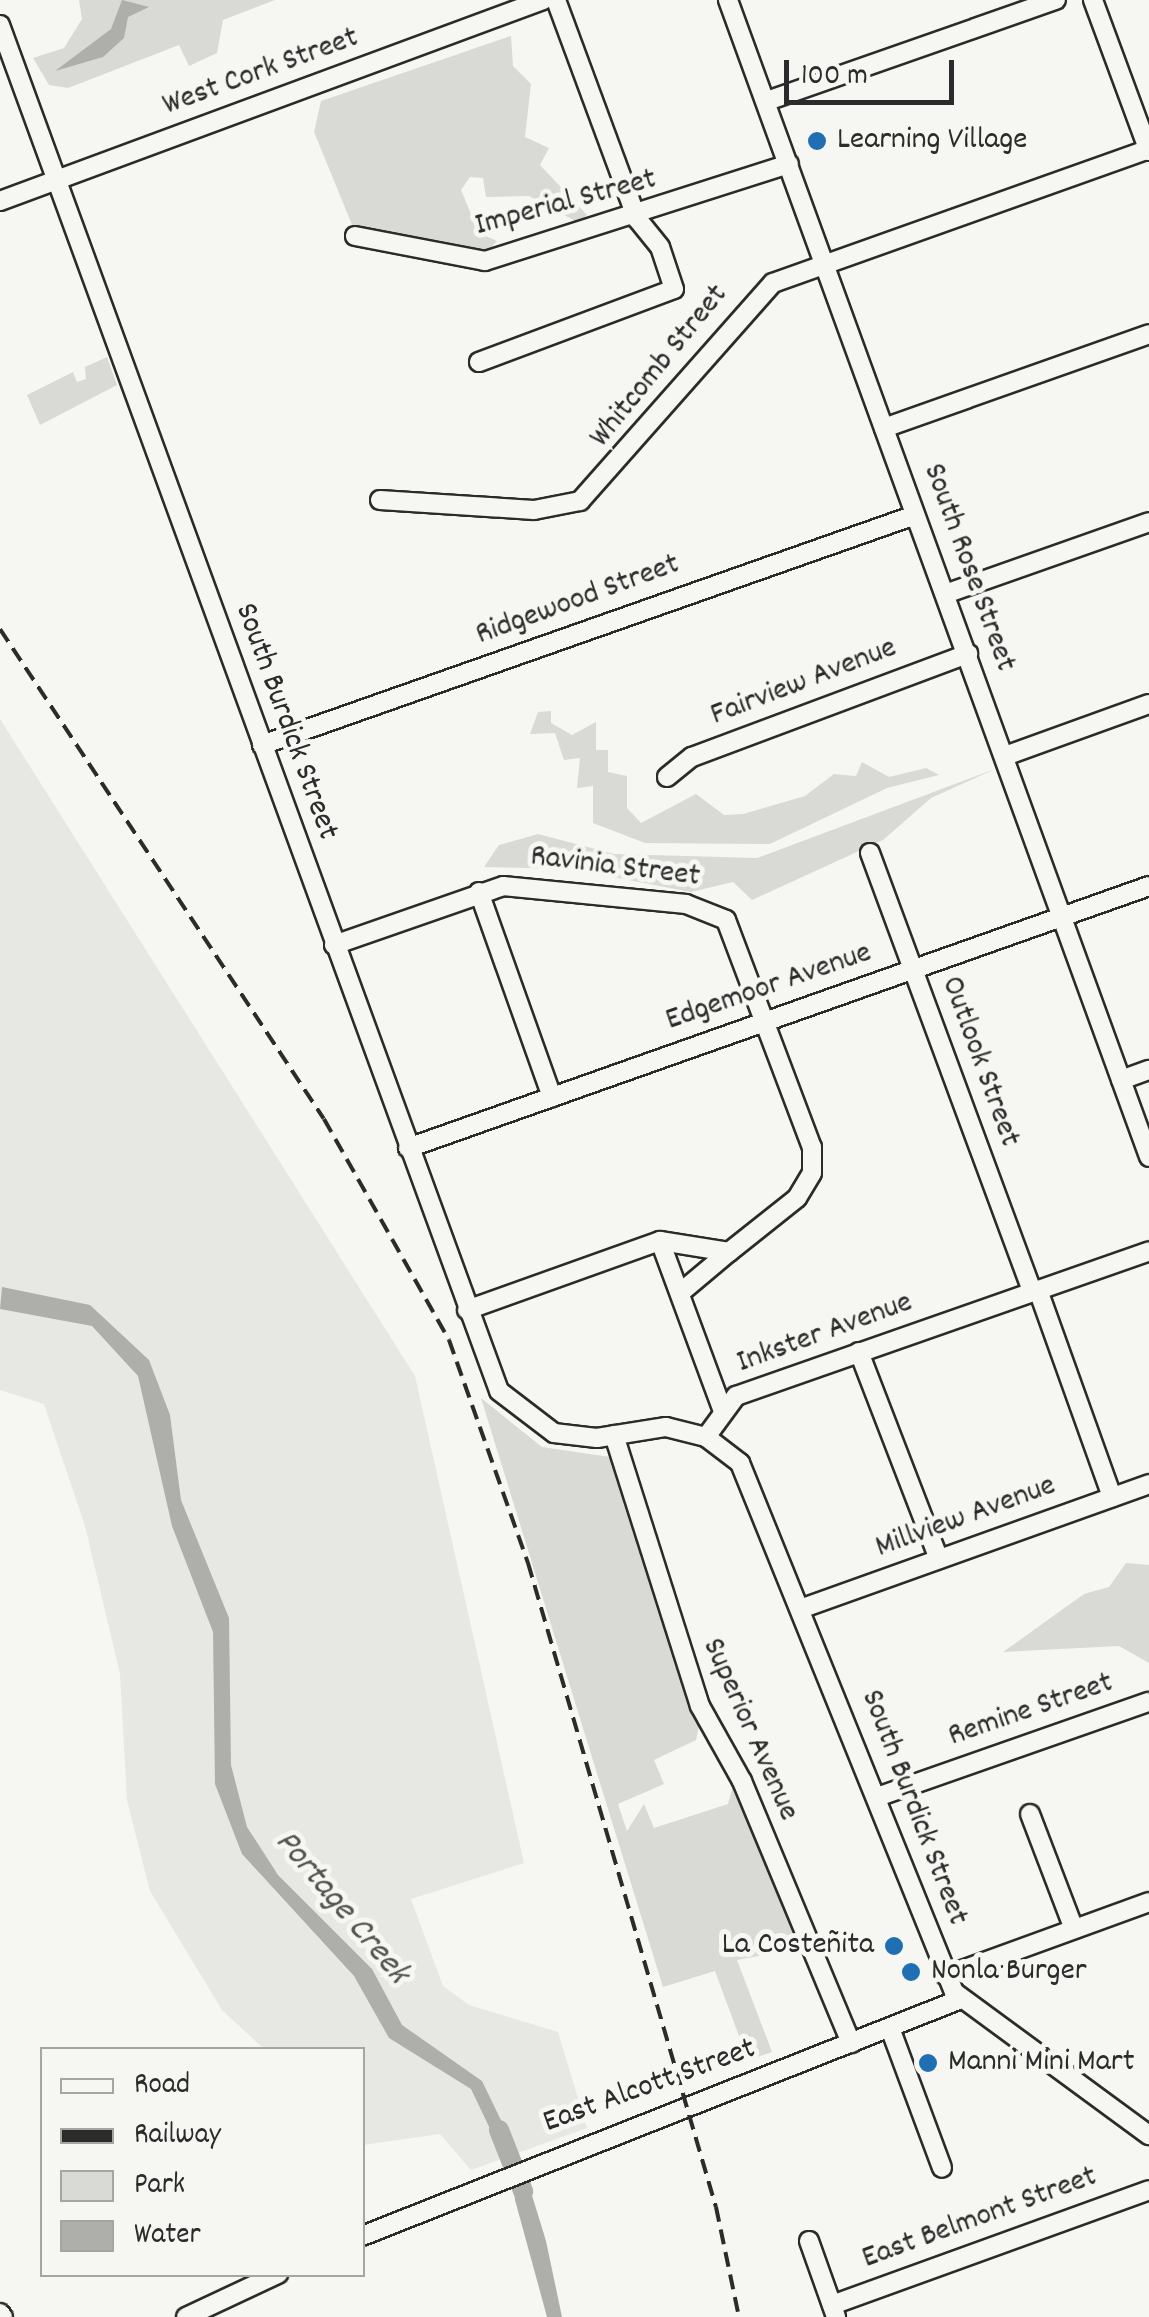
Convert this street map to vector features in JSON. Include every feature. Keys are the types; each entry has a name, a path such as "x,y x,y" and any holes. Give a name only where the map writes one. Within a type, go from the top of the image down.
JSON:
{"street":[{"name":"West Cork Street","path":"0,201 542,0"},
{"path":"478,362 674,289 660,247 637,219 556,0"},
{"name":"South Rose Street","path":"728,0 1149,1156"},
{"path":"766,101 1056,0"},
{"path":"1093,0 1149,150"},
{"name":"South Burdick Street","path":"0,26 499,1392 534,1424 570,1437 614,1435"},
{"name":"Whitcomb Street","path":"380,500 534,510 580,501 755,297 825,264 1149,150"},
{"name":"Imperial Street","path":"356,236 486,261 637,219 789,164"},
{"path":"884,428 1149,334"},
{"name":"Ridgewood Street","path":"262,745 915,515"},
{"path":"946,594 1149,522"},
{"name":"Fairview Avenue","path":"667,777 692,757 968,654"},
{"path":"1005,756 1149,704"},
{"name":"Outlook Street","path":"870,853 1112,1498"},
{"name":"Ravinia Street","path":"334,945 479,892 543,886 718,913 737,940 766,1020"},
{"name":"Edgemoor Avenue","path":"408,1148 1149,886"},
{"path":"479,892 552,1097"},
{"path":"680,1292 797,1198 812,1173 812,1147 766,1020"},
{"path":"1121,1080 1149,1070"},
{"path":"467,1310 660,1241 729,1252"},
{"path":"660,1241 722,1409"},
{"name":"Inkster Avenue","path":"706,1437 722,1409 859,1352 1149,1252"},
{"path":"859,1352 940,1559"},
{"path":"614,1435 666,1426 706,1437"},
{"name":"Superior Avenue","path":"614,1435 700,1706 742,1781 850,2043"},
{"name":"South Burdick Street","path":"706,1437 750,1474 946,1976 962,1999 1146,2129"},
{"name":"Millview Avenue","path":"803,1608 1149,1484"},
{"name":"Remine Street","path":"877,1797 1149,1702"},
{"path":"1030,1814 1074,1929"},
{"path":"946,1976 1149,1902"},
{"name":"East Alcott Street","path":"365,2235 514,2170 962,1999"},
{"path":"890,2028 942,2168"},
{"name":"East Belmont Street","path":"834,2311 1149,2190"},
{"path":"810,2241 834,2311"},
{"path":"186,2317 272,2277"}],"shaded area":[{"path":"0,719 415,1376 524,1863 411,1899 443,1986 469,2005 558,2032 587,2128 471,2170 440,2134 365,2145 365,2047 262,2047 222,2010 150,1891 127,1800 120,1674 85,1526 44,1404 0,1390"}],"green space":[{"path":"79,0 275,0 223,20 217,53 189,66 179,45 68,88 49,85 33,58 64,48 82,19"},
{"path":"511,36 513,66 531,84 525,137 549,148 540,165 587,215 579,223 529,196 486,197 483,178 470,177 461,190 479,233 497,241 484,255 355,232 314,132 321,101"},
{"path":"107,357 117,385 40,425 27,395 73,372 77,382 86,379 85,367"},
{"path":"551,711 551,723 572,735 596,722 596,750 608,750 608,772 627,776 627,808 641,823 696,794 724,815 743,814 805,796 834,774 856,776 862,762 889,777 926,768 939,775 887,788 770,844 645,843 593,823 593,786 577,788 580,758 564,760 555,733 530,734 538,712"},
{"path":"995,769 931,798 883,840 752,900 733,882 691,892 571,869 484,867 499,845 538,834 614,854 757,858"},
{"path":"481,1398 542,1447 610,1457 701,1718 696,1740 654,1760 664,1784 618,1804 627,1831 644,1804 654,1828 728,1804 734,1782 807,1947 737,1960 772,2052 737,2064 746,2055 715,1971 663,1987"},
{"path":"1126,1563 1149,1565 1149,1663 1119,1646 1003,1652 1084,1594 1109,1587"}],"water":[{"path":"122,0 149,7 128,17 124,38 103,57 55,71 111,29"},
{"path":"2,1287 90,1305 149,1360 170,1415 181,1500 229,1618 231,1765 247,1827 278,1875 372,1969 402,2025 482,2081 516,2151 503,2156 471,2089 389,2038 354,1976 242,1854 215,1784 213,1632 172,1526 138,1376 92,1326 0,1309"},
{"path":"527,2179 546,2241 562,2317 547,2317 515,2200 513,2184"}],"waterway":[{"name":"Portage Creek","path":"499,2130 523,2191"}],"railway":[{"path":"0,629 324,1119 449,1340 528,1563 716,2207 739,2317"}],"place":[{"name":"Learning Village","path":"817,141"},
{"name":"La Costeñita","path":"894,1946"},
{"name":"Nonla Burger","path":"911,1972"},
{"name":"Manni Mini Mart","path":"928,2063"}]}
